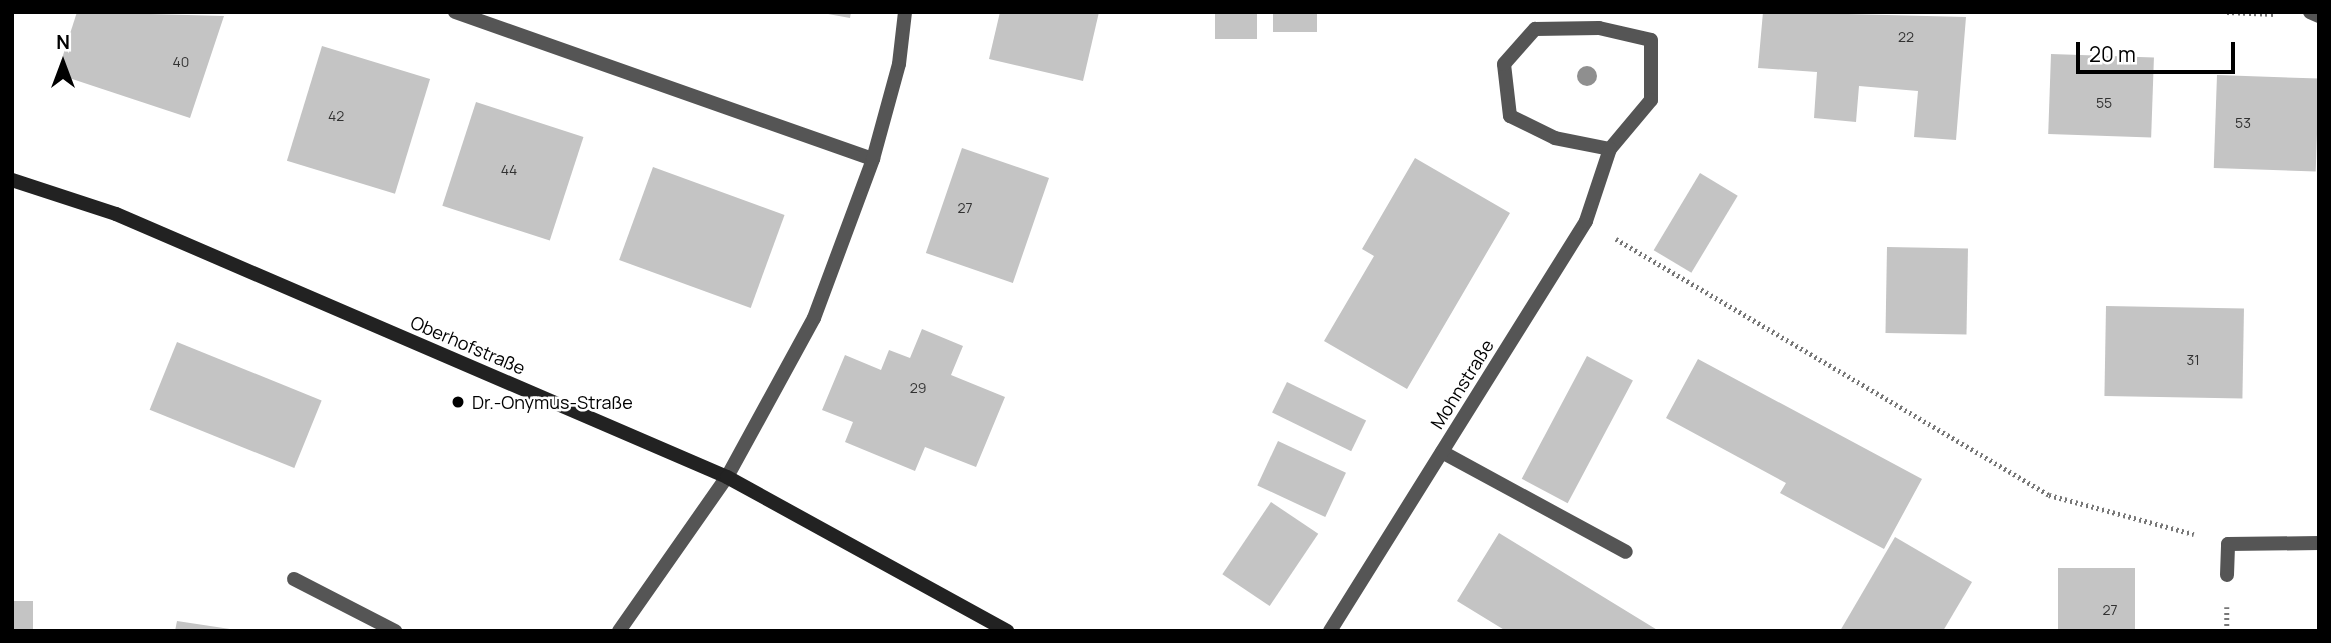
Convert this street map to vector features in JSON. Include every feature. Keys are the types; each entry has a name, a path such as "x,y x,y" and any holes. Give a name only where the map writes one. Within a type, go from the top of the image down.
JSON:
{"street":[{"path":"455,12 873,159"},
{"path":"618,631 727,477 814,318 873,159 899,64 905,12"},
{"name":"Mohnstraße","path":"1330,631 1586,221 1610,149 1651,100 1651,40 1599,28 1535,29 1504,64 1510,116 1555,138 1610,149"},
{"name":"Oberhofstraße","path":"12,180 116,214 727,477 1007,631"},
{"path":"1442,452 1626,552"},
{"path":"2227,575 2228,544 2319,543"},
{"path":"294,579 395,631"}],"path":[{"path":"2227,12 2313,15"},
{"path":"1586,221 2049,495 2228,544"}],"building":[{"path":"77,12 224,16 190,118 57,74"},
{"path":"817,12 851,12 850,18"},
{"path":"1000,12 1099,12 1083,81 989,59"},
{"path":"1215,12 1257,12 1257,39 1215,39"},
{"path":"1273,12 1317,12 1317,32 1273,32"},
{"path":"1763,12 1966,17 1956,140 1914,137 1918,91 1859,86 1856,122 1814,118 1817,72 1758,68"},
{"path":"322,46 430,79 395,194 287,161"},
{"path":"2051,54 2154,58 2151,138 2048,134"},
{"path":"2217,75 2319,79 2316,172 2214,168"},
{"path":"476,102 583,137 550,241 442,206"},
{"path":"962,148 1049,178 1013,283 926,253"},
{"path":"1415,158 1510,213 1407,389 1324,341 1374,256 1362,249"},
{"path":"653,167 785,215 751,308 619,260"},
{"path":"1700,173 1738,196 1691,273 1654,250"},
{"path":"1887,247 1968,248 1966,334 1885,333"},
{"path":"2106,306 2244,308 2242,398 2104,396"},
{"path":"922,329 963,346 951,375 1005,397 976,467 925,447 915,471 845,442 853,422 822,410 845,355 881,370 889,350 910,358"},
{"path":"177,342 322,400 294,468 150,410"},
{"path":"1587,356 1633,380 1568,503 1522,479"},
{"path":"1698,359 1922,479 1884,549 1780,493 1786,483 1666,418"},
{"path":"1287,382 1366,421 1351,451 1272,413"},
{"path":"1278,441 1346,473 1325,517 1257,485"},
{"path":"1271,502 1318,534 1270,606 1222,574"},
{"path":"1499,533 1659,631 1506,631 1457,601"},
{"path":"1895,537 1972,582 1943,631 1840,631"},
{"path":"2058,568 2135,568 2135,631 2058,631"},
{"path":"12,601 33,601 33,631 12,631"},
{"path":"177,621 230,629 230,631 175,631"}],"place":[{"name":"Dr.-Onymus-Straße","path":"458,402"}]}
